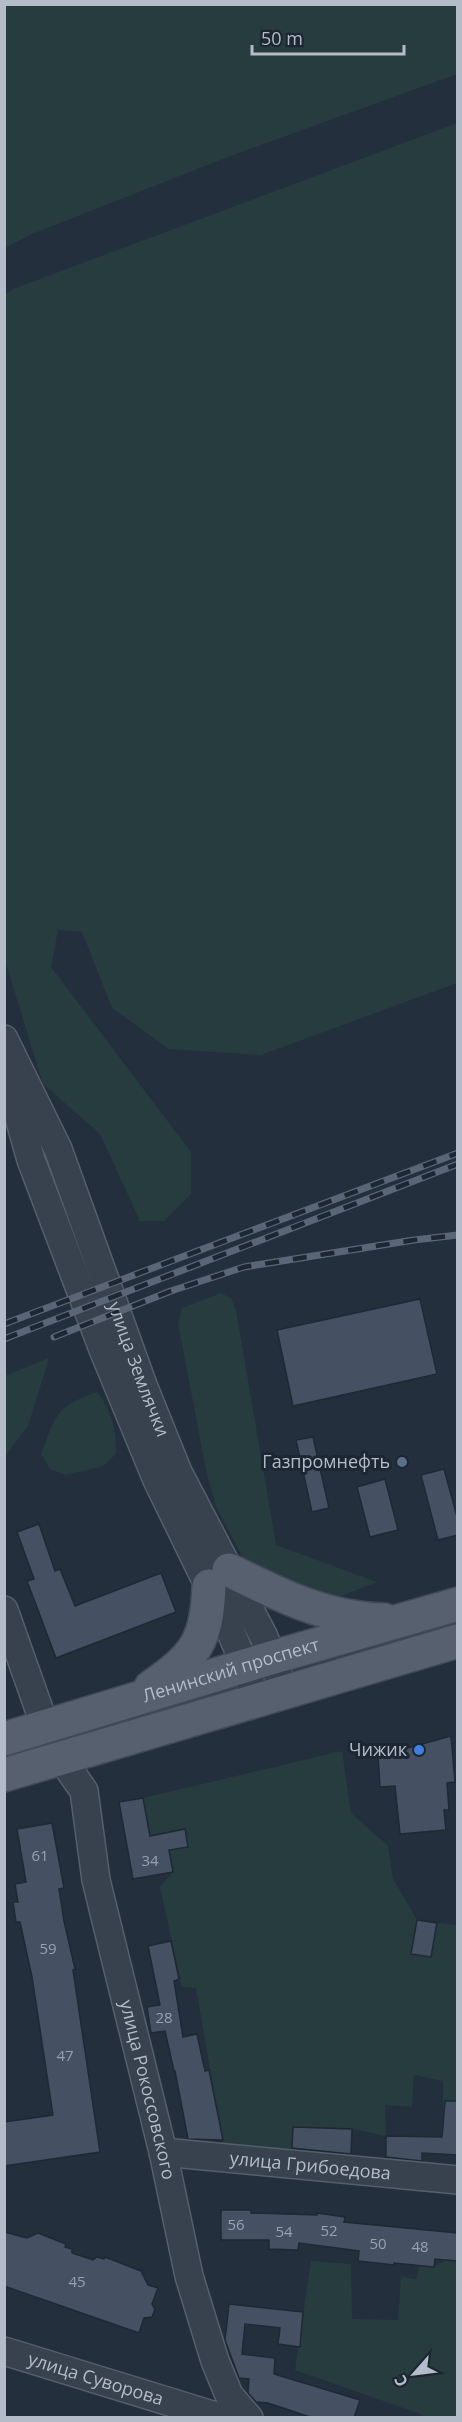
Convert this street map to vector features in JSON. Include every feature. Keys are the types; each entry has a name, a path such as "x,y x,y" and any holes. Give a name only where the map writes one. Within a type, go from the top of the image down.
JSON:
{"main road":[{"path":"129,1701 175,1669 198,1644 205,1630 219,1578 269,1591 322,1611 373,1620 410,1618"},
{"name":"Ленинский проспект","path":"4,1739 458,1604"},
{"name":"Ленинский проспект","path":"4,1775 458,1641"}],"street":[{"name":"улица Землячки","path":"4,1039 58,1149 167,1446 196,1509 219,1578"},
{"name":"улица Землячки","path":"4,1065 31,1160 102,1347 157,1480 219,1578 260,1661 271,1697"},
{"path":"4,1610 45,1726"},
{"name":"улица Рокоссовского","path":"61,1758 84,1791 96,1880 164,2152 189,2276 215,2361 229,2396 249,2418"},
{"name":"улица Грибоедова","path":"164,2152 458,2180"},
{"name":"улица Суворова","path":"4,2351 222,2418"}],"green space":[{"path":"5,4 457,5 457,74 233,155 32,234 5,248"},
{"path":"457,123 457,983 261,1055 169,1049 112,1008 82,932 58,930 51,967 191,1152 191,1194 164,1221 140,1221 100,1134 43,1084 5,960 5,295 13,289"},
{"path":"221,1293 231,1298 236,1310 276,1545 377,1582 328,1601 279,1584 242,1556 216,1507 206,1470 178,1323 182,1308"},
{"path":"49,1358 28,1426 5,1456 5,1376"},
{"path":"97,1392 106,1405 112,1421 116,1454 103,1466 66,1475 50,1469 41,1454 54,1421 72,1403"},
{"path":"342,1751 351,1813 388,1846 393,1879 417,1920 411,1953 437,1923 457,1925 457,2124 443,2123 443,2081 414,2075 412,2107 385,2105 386,2136 352,2129 293,2127 292,2156 224,2150 196,1988 182,1987 160,1887 173,1872 169,1850 188,1847 184,1829 150,1836 143,1798"},
{"path":"446,2260 457,2261 457,2417 423,2417 423,2415 295,2370 311,2261 351,2264 352,2319 398,2320 401,2277 417,2279 419,2265 434,2267"}],"building":[{"path":"420,1299 437,1374 293,1406 277,1330"},
{"path":"313,1437 329,1508 312,1512 296,1440"},
{"path":"444,1469 458,1520 458,1535 438,1540 421,1475"},
{"path":"385,1479 398,1530 370,1537 357,1487"},
{"path":"39,1524 55,1571 60,1569 75,1606 161,1573 176,1612 56,1658 27,1581 34,1579 17,1532"},
{"path":"451,1736 455,1782 447,1783 449,1810 444,1810 446,1830 400,1834 395,1786 380,1787 378,1756"},
{"path":"143,1798 150,1836 185,1829 188,1847 169,1850 173,1872 133,1879 119,1802"},
{"path":"52,1823 64,1888 59,1889 75,1969 73,1970 100,2152 4,2166 4,2122 53,2115 32,1977 20,1922 16,1922 13,1902 18,1902 15,1884 26,1882 17,1829"},
{"path":"417,1920 437,1923 431,1957 411,1954"},
{"path":"171,1941 179,1979 174,1981 183,2037 197,2034 205,2071 209,2070 223,2140 188,2139 165,2031 151,2033 147,2007 160,2005 148,1946"},
{"path":"445,2101 458,2101 458,2155 422,2153 422,2161 386,2157 386,2136 442,2137"},
{"path":"293,2127 352,2129 351,2154 292,2148"},
{"path":"221,2210 251,2210 251,2213 317,2215 317,2213 345,2217 344,2222 458,2233 458,2261 435,2259 434,2267 394,2263 394,2265 358,2261 359,2251 299,2243 298,2250 269,2249 269,2240 221,2240"},
{"path":"4,2232 27,2238 38,2233 66,2244 65,2247 72,2249 72,2253 93,2260 97,2257 104,2259 105,2257 141,2271 148,2285 158,2288 152,2304 155,2309 152,2317 144,2318 139,2333 4,2286"},
{"path":"229,2304 303,2312 300,2347 278,2344 280,2328 245,2324 242,2354 275,2358 274,2374 360,2400 354,2418 313,2418 268,2403 256,2402 248,2393 249,2379 239,2378 225,2340"}],"railway":[{"path":"4,1324 458,1153"},
{"path":"4,1339 458,1164"},
{"path":"54,1337 171,1291 244,1267 458,1235"}],"place":[{"name":"Газпромнефть","path":"402,1462"},
{"name":"Чижик","path":"419,1750"}]}
